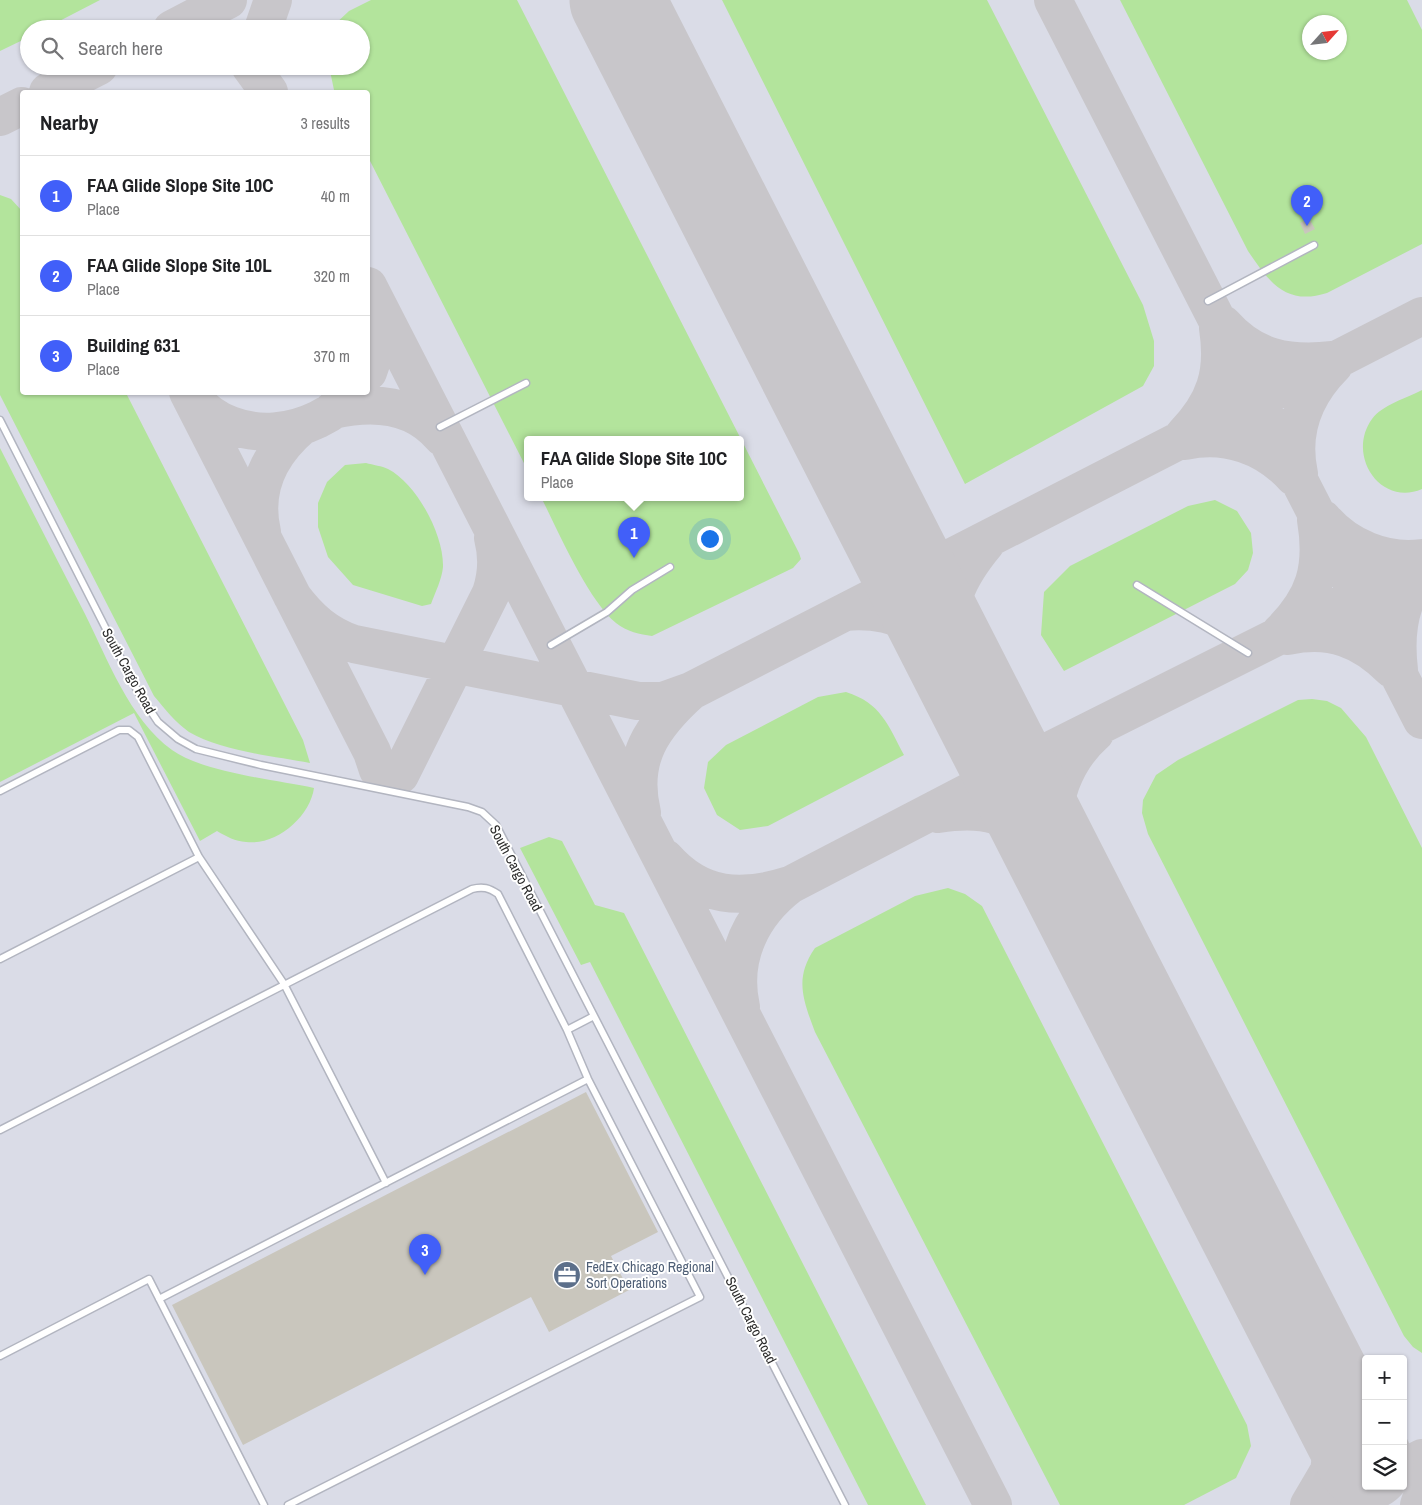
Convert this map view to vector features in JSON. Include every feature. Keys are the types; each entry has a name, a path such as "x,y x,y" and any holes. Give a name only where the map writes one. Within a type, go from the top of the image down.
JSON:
{"lane":[{"path":"1208,301 1314,244"},
{"path":"440,427 526,383"},
{"name":"South Cargo Road","path":"0,420 138,692 158,722 178,739 196,749 261,765 468,807 482,812 496,825 845,1505"},
{"path":"551,645 607,612 632,590 670,567"},
{"path":"1138,585 1248,652"},
{"path":"0,791 119,730 129,730 138,737 199,857 284,984 386,1183"},
{"path":"0,959 199,857"},
{"path":"0,1130 472,889 481,887 490,889 498,894 567,1030 588,1079 700,1297 302,1503 288,1505"},
{"path":"567,1030 594,1016"},
{"path":"159,1299 588,1079"},
{"path":"0,1356 149,1279 264,1505"}],"shaded area":[{"path":"0,0 1422,0 1422,1505 0,1505"}],"green space":[{"path":"0,0 100,0 61,20 20,20 20,41 0,51"},
{"path":"371,0 517,0 739,436 524,436 524,463 370,161 370,90 334,90 331,75 370,75 370,20 339,20 349,11"},
{"path":"722,0 987,0 1143,305 1154,341 1154,366 1143,386 965,484"},
{"path":"1120,0 1407,0 1422,30 1422,244 1327,293 1313,296 1290,294 1271,281 1248,251"},
{"path":"0,195 11,199 20,209 20,395 127,395 303,740 310,763 248,752 216,744 189,732 170,715 154,696 0,395"},
{"path":"1422,390 1422,489 1407,493 1393,491 1381,484 1365,462 1363,448 1365,433 1376,414 1395,402"},
{"path":"744,445 801,559 793,568 652,636 625,629 616,623 595,598 574,564 543,501 744,501"},
{"path":"0,448 111,668 144,722 172,750 186,758 221,770 314,788 306,809 290,827 269,839 257,842 238,841 217,831 200,841 134,713 0,782"},
{"path":"366,463 386,468 399,476 418,498 434,526 439,540 443,567 431,604 422,606 353,585 328,557 318,527 318,503 327,482 345,465"},
{"path":"1215,500 1237,511 1251,533 1253,553 1248,570 1235,584 1064,671 1041,635 1044,592 1070,566 1188,506"},
{"path":"846,692 868,702 876,709 888,725 904,755 768,826 740,830 717,815 704,788 708,762 726,745 818,697"},
{"path":"1298,700 1327,701 1341,708 1366,737 1422,848 1422,1353 1413,1347 1404,1336 1148,834 1142,813 1143,800 1156,775 1178,760"},
{"path":"549,837 562,841 595,905 624,913 926,1505 868,1505 590,962 581,965 520,848"},
{"path":"948,888 965,894 982,906 1247,1425 1251,1446 1236,1478 1184,1505 1060,1505 815,1032 804,999 803,979 804,969 815,948 915,896"}],"building":[{"path":"1309,218 1315,229 1305,234 1300,223"},
{"path":"586,1092 658,1232 611,1256 629,1290 549,1332 531,1297 243,1445 172,1305"}],"taxiway":[{"path":"189,20 228,0"},
{"path":"266,20 273,0"},
{"path":"1053,0 1422,720"},
{"path":"52,90 81,75"},
{"path":"257,75 268,90"},
{"path":"0,117 20,107"},
{"path":"370,290 993,1505"},
{"path":"370,365 378,331 375,305"},
{"path":"292,596 319,625 335,636 354,644 638,701 663,701 691,691 1422,316"},
{"path":"1223,324 1247,345 1273,357 1301,361 1333,360"},
{"path":"1184,435 1203,411 1215,386 1220,359 1218,328"},
{"path":"1299,474 1296,443 1302,415 1315,389 1334,365"},
{"path":"190,395 372,752 378,770"},
{"path":"193,398 210,414 230,425 252,431 274,431 297,428 318,420 337,408 351,395"},
{"path":"333,410 363,406 392,407 419,417 442,437"},
{"path":"262,532 259,501 266,473 280,448 302,426"},
{"path":"1185,441 1215,438 1244,444 1271,457 1294,477"},
{"path":"1323,519 1343,538 1368,551 1394,558 1422,558"},
{"path":"1280,633 1302,607 1314,581 1319,553 1316,520"},
{"path":"400,775 491,593 496,566 493,538"},
{"path":"845,612 875,612 903,620 928,634 950,655 949,622 954,594 967,569 986,543"},
{"path":"665,858 679,872 693,882 708,889 739,894 755,893 790,885 1011,770 1422,564"},
{"path":"1399,670 1398,632 1400,619 1408,595 1422,574"},
{"path":"1288,636 1318,633 1345,638 1369,650 1392,669"},
{"path":"642,813 639,776 647,745 665,717 691,691"},
{"path":"938,814 971,811 996,815 1049,843 1053,812 1061,783 1074,756 1095,733"},
{"path":"741,1007 738,989 739,971 747,938 765,909 790,885"},
{"path":"1331,1395 1362,1418"},
{"path":"1309,1505 1329,1471 1334,1435 1331,1395"},
{"path":"1407,1466 1422,1458"},
{"path":"1331,1505 1362,1489"},
{"path":"1419,1505 1422,1496"}],"runway":[{"path":"617,0 990,732 1362,1455"}],"place":[{"name":"FAA Glide Slope Site 10L","path":"1307,226"},
{"name":"FAA Glide Slope Site 10C","path":"634,558"},
{"name":"Building 631","path":"425,1275"},
{"name":"FedEx Chicago Regional Sort Operations","path":"567,1275"}]}
